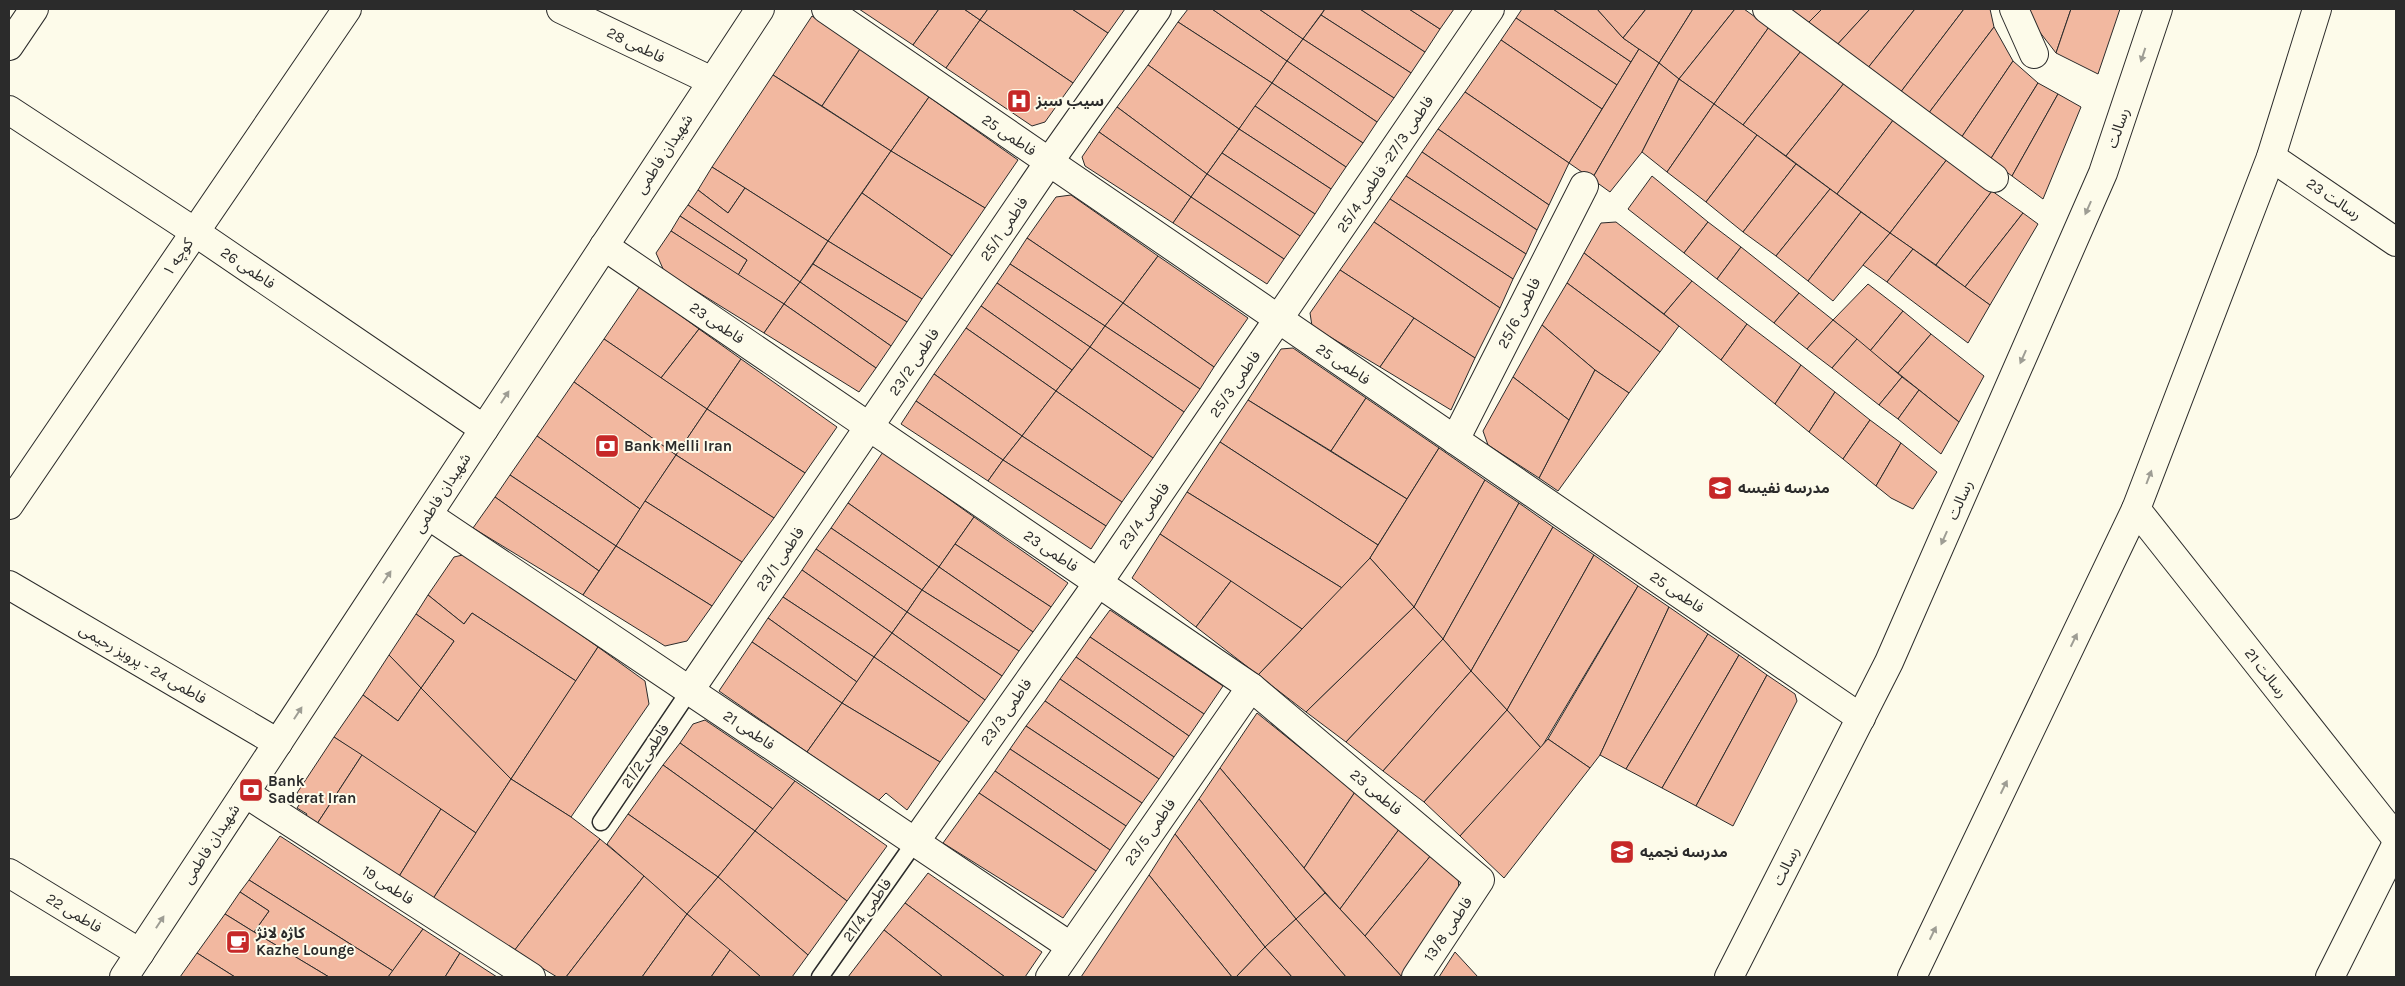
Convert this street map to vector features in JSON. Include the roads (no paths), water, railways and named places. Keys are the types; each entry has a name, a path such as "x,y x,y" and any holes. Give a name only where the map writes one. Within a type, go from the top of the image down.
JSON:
{"street":[{"path":"9,46 34,9"},
{"name":"کوچه ۱","path":"9,505 347,9"},
{"name":"فاطمی 28","path":"561,9 712,81"},
{"name":"شهیدان فاطمی","path":"124,977 760,9"},
{"name":"فاطمی 25","path":"826,9 1861,718"},
{"name":"فاطمی 25/1","path":"959,296 1049,162 1157,9"},
{"name":"فاطمی 27/3- فاطمی 25/4","path":"1279,320 1490,9"},
{"path":"1766,9 1994,178"},
{"path":"2014,9 2034,54"},
{"name":"رسالت","path":"1729,977 1889,662 2103,173 2158,9"},
{"path":"1912,977 2136,509 2271,157 2317,9"},
{"name":"فاطمی 26","path":"9,110 195,232 484,429"},
{"name":"رسالت 23","path":"2271,157 2396,242"},
{"name":"فاطمی 25/6","path":"1455,440 1584,186"},
{"name":"فاطمی 23","path":"604,246 1251,687 1480,880"},
{"name":"فاطمی 23/2","path":"870,427 959,296"},
{"name":"فاطمی 25/3","path":"1190,448 1279,320"},
{"name":"فاطمی 23/1","path":"690,690 870,427"},
{"name":"فاطمی 23/4","path":"1098,583 1190,448"},
{"name":"رسالت 21","path":"2136,509 2396,838"},
{"name":"فاطمی 21","path":"428,515 1070,946"},
{"name":"فاطمی 23/3","path":"915,842 1098,583"},
{"name":"فاطمی 24 - پرویز رحیمی","path":"9,586 278,743"},
{"name":"فاطمی 23/5","path":"1050,977 1251,687"},
{"name":"فاطمی 19","path":"245,793 530,977"},
{"path":"2330,977 2396,845"},
{"name":"فاطمی 22","path":"9,873 140,953"},
{"name":"فاطمی 13/8","path":"1416,977 1480,880"}],"lane":[{"name":"فاطمی 21/2","path":"601,822 690,690"},
{"name":"فاطمی 21/4","path":"820,977 915,842"}],"place":[{"name":"سیب سبز","path":"1019,101"},
{"name":"Bank Melli Iran","path":"607,446"},
{"name":"مدرسه نفیسه","path":"1720,488"},
{"name":"Bank Saderat Iran","path":"251,790"},
{"name":"مدرسه نجمیه","path":"1622,852"},
{"name":"کاژه لانژ Kazhe Lounge","path":"238,942"}]}
